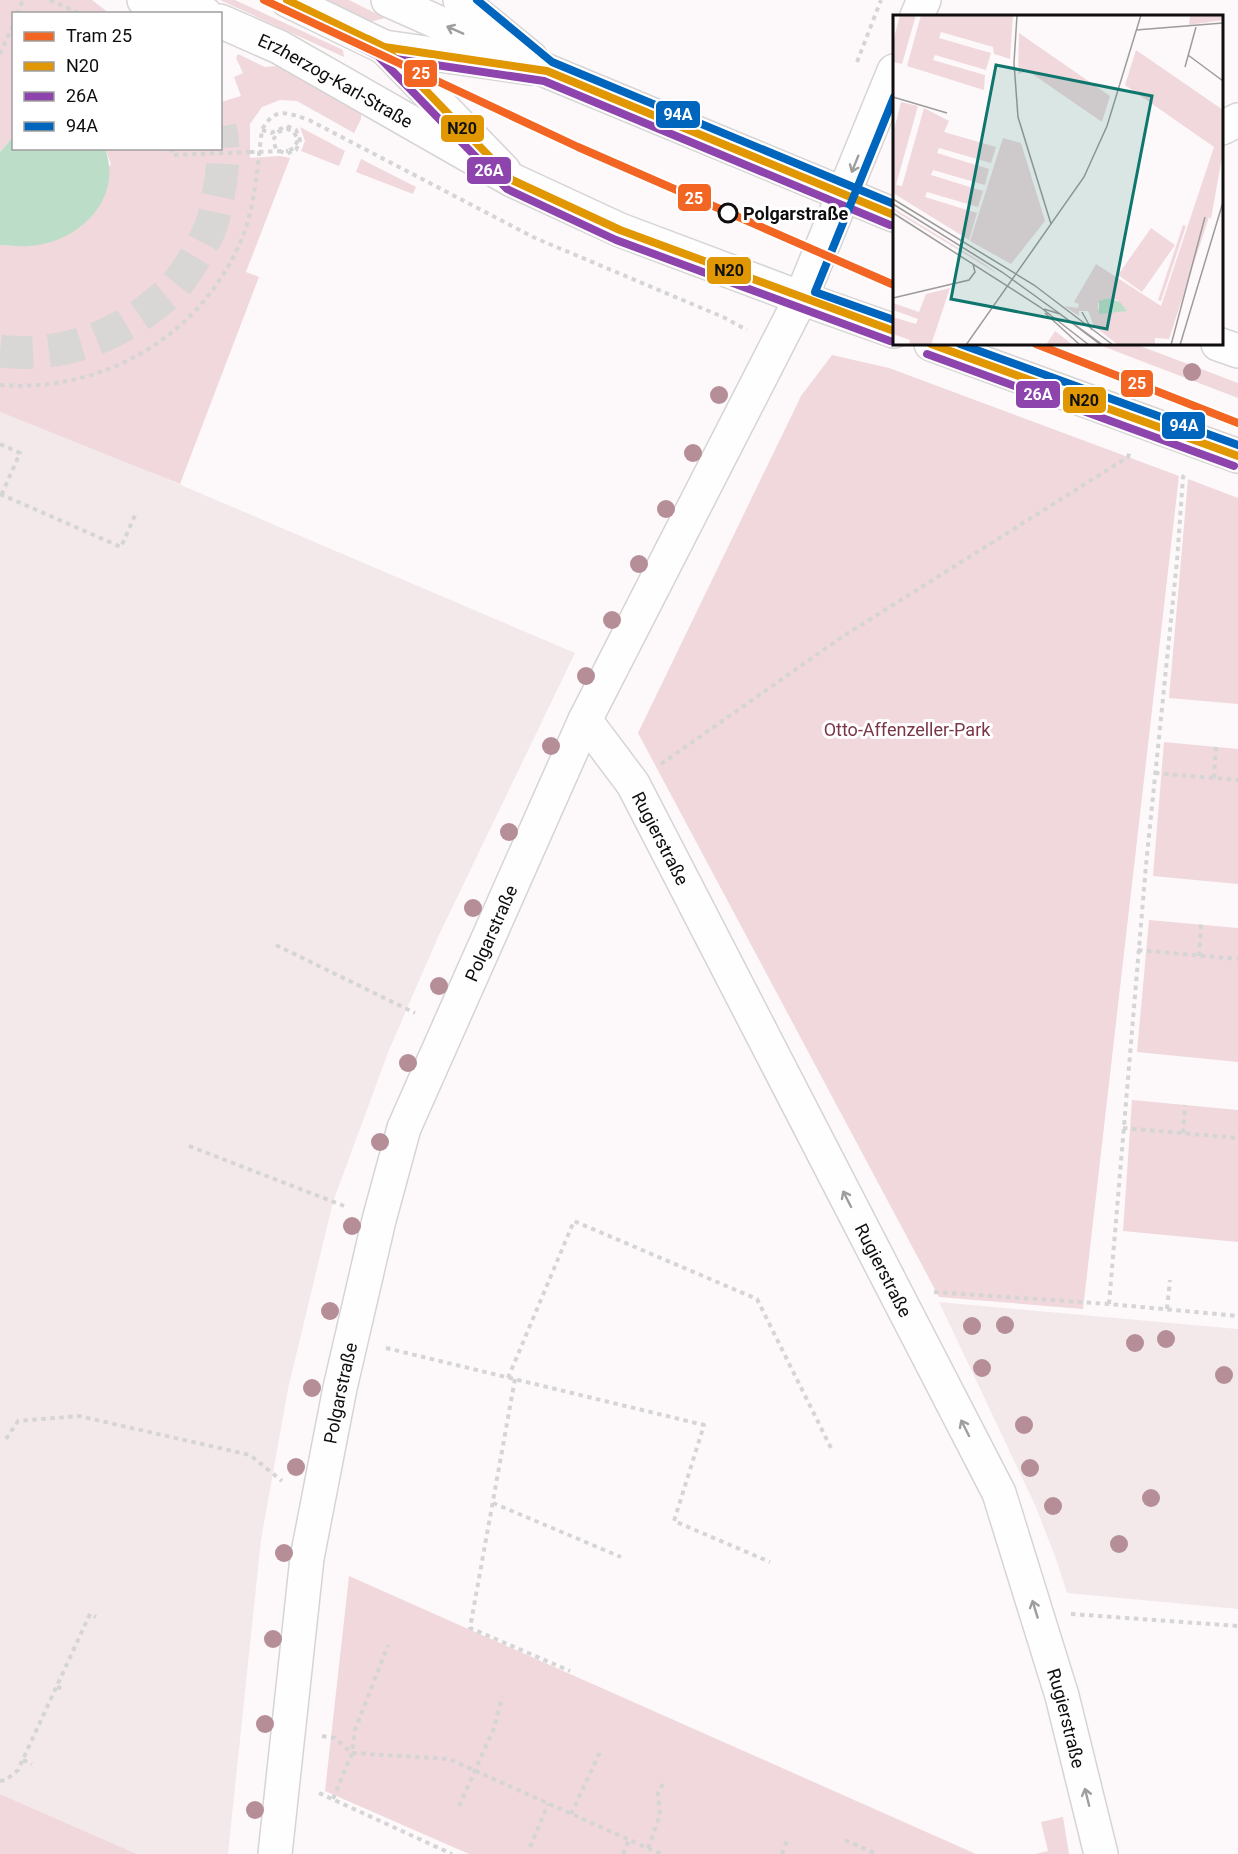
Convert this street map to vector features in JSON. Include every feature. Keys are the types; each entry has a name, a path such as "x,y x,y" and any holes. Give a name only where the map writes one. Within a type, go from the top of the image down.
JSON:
{"main road":[{"path":"144,0 157,12"},
{"path":"175,0 201,12"},
{"name":"Erzherzog-Karl-Straße","path":"287,0 384,47 547,71"},
{"name":"Erzherzog-Karl-Straße","path":"388,0 547,71 893,215"},
{"name":"Erzherzog-Karl-Straße","path":"460,0 547,71"},
{"path":"917,15 924,0"},
{"name":"Erzherzog-Karl-Straße","path":"222,22 279,47 512,180 620,231 893,331"},
{"name":"Erzherzog-Karl-Straße","path":"384,47 512,180"},
{"name":"Polgarstraße","path":"274,1854 307,1558 340,1388 379,1220 404,1128 585,720 801,298 893,73"},
{"path":"1223,127 1238,120"},
{"path":"934,345 1238,456"},
{"path":"1221,345 1238,351"},
{"name":"Rugierstraße","path":"585,720 633,784 999,1493 1062,1696 1101,1854"}],"path":[{"path":"50,0 77,12"},
{"path":"857,62 881,0"},
{"path":"0,54 12,27"},
{"path":"0,385 52,385 93,376 128,362 163,341 194,313 219,281 242,238 253,199 262,130 266,122 280,113 289,113 309,120 536,238 723,317 753,334"},
{"path":"171,150 172,155 250,152 279,151 288,151 294,148 298,140 294,132 287,129 278,132 273,140 276,150 279,151 286,154 296,150 300,140 296,130 286,126 271,133 262,130"},
{"path":"0,444 20,453 0,496 121,547 136,513"},
{"path":"655,769 842,638 1128,457 1133,445"},
{"path":"1109,1304 1138,950 1177,561 1183,477 1188,465"},
{"path":"1214,778 1216,747"},
{"path":"1155,773 1238,780"},
{"path":"1198,956 1201,924"},
{"path":"276,945 415,1013"},
{"path":"1138,950 1238,959"},
{"path":"1183,1133 1185,1105"},
{"path":"1124,1128 1238,1138"},
{"path":"189,1146 344,1206"},
{"path":"508,1378 574,1221 757,1299 831,1448"},
{"path":"1167,1310 1170,1280"},
{"path":"934,1292 1109,1304 1238,1317"},
{"path":"386,1348 704,1425 674,1521 770,1562"},
{"path":"515,1379 470,1628 570,1671"},
{"path":"6,1439 18,1421 79,1416 250,1455 282,1481"},
{"path":"493,1503 621,1557"},
{"path":"0,1781 6,1780 18,1770 90,1614 96,1617"},
{"path":"1064,1614 1238,1626"},
{"path":"333,1799 352,1753 355,1730 388,1645"},
{"path":"57,1687 63,1689"},
{"path":"459,1806 495,1728 502,1697"},
{"path":"288,1731 335,1738 352,1753 449,1759 661,1854"},
{"path":"571,1814 600,1752"},
{"path":"23,1760 32,1764"},
{"path":"648,1848 660,1815 658,1793 665,1780"},
{"path":"319,1793 452,1854"},
{"path":"530,1847 548,1803"},
{"path":"623,1854 630,1840"},
{"path":"782,1854 787,1840"},
{"path":"845,1840 877,1854"}],"shaded area":[{"path":"12,138 12,150 105,150 109,167 108,185 102,201 92,216 79,228 64,237 25,246 0,245 0,152"},
{"path":"0,412 141,468 575,653 439,935 389,1050 333,1202 288,1389 261,1540 228,1854 137,1854 0,1794"},
{"path":"939,1302 1238,1329 1238,1609 1067,1593 1035,1505"}],"green space":[{"path":"0,0 92,0 108,12 12,12 12,138 0,152"},
{"path":"220,0 235,0 343,50 344,57"},
{"path":"326,0 349,0 385,18 370,22"},
{"path":"238,54 265,67 277,66 328,93 361,114 361,119 354,133 297,101 280,100 262,107 250,124 250,158 280,156 290,158 246,272 259,277 180,484 0,412 0,245 30,246 58,239 111,164 105,150 222,150 222,102 241,96 234,77 243,73 236,58"},
{"path":"300,127 345,151 339,166 301,151 305,141"},
{"path":"361,159 416,187 413,194 356,172"},
{"path":"1100,345 1138,345 1238,383 1238,398"},
{"name":"Otto-Affenzeller-Park","path":"832,355 889,368 1179,476 1083,1309 939,1297 638,733 801,396"},
{"path":"1188,479 1238,498 1238,704 1169,698"},
{"path":"1164,742 1238,749 1238,884 1153,876"},
{"path":"1149,920 1238,928 1238,1062 1137,1052"},
{"path":"1132,1100 1238,1110 1238,1242 1123,1231"},
{"path":"349,1576 976,1854 469,1854 325,1791"},
{"path":"0,1794 137,1854 0,1854"},
{"path":"1063,1817 1069,1854 1035,1854 1048,1851 1041,1822"}],"tunnel":[{"path":"0,351 42,352 82,344 119,328 172,290 195,258 213,220 220,188 222,144"}],"tram line":[{"name":"25","path":"264,0 578,147 893,285"},
{"name":"25","path":"1039,345 1238,423"}],"transit line":[{"name":"N20","path":"287,0 384,47 512,180 620,230 893,331"},
{"name":"94A","path":"477,0 552,62 893,204"},
{"name":"26A","path":"282,9 378,56 507,189 616,240 890,341"},
{"name":"N20","path":"368,39 384,47 547,71 893,215"},
{"name":"26A","path":"363,48 382,57 544,81 890,225"},
{"name":"94A","path":"893,99 815,292 893,320"},
{"name":"N20","path":"934,345 1238,456"},
{"name":"94A","path":"963,345 1238,445"},
{"name":"26A","path":"927,354 1234,466"}],"place":[{"name":"Polgarstraße","path":"728,213"}]}
